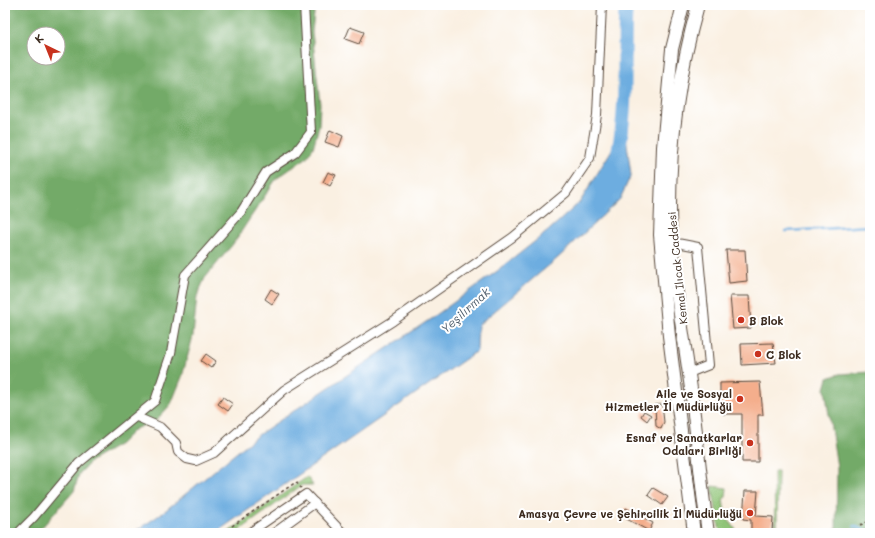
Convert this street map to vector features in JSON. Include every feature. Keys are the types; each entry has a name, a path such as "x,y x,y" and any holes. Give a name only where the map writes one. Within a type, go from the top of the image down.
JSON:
{"highway":[{"name":"Kemal Ilıcak Caddesi","path":"683,5 672,49 663,147 660,235 669,336 694,533"},
{"name":"Kemal Ilıcak Caddesi","path":"698,5 680,86 674,131 670,206 672,242 708,533"}],"street":[{"path":"18,533 34,517 79,464 155,401 169,360 185,275 241,212 266,172 296,153 311,132 304,5"},
{"path":"137,417 160,427 176,443 178,452 187,459 196,461 214,453 284,390 399,316 513,237 566,193 590,158 597,115 602,5"},
{"path":"672,242 698,247 709,365 689,373"},
{"path":"249,533 306,494 343,533"},
{"path":"274,533 314,503"}],"path":[{"path":"222,533 296,482 306,494"},
{"path":"860,525 870,521"}],"green space":[{"path":"5,5 315,5 312,32 320,104 319,126 313,148 306,158 276,179 233,244 205,278 197,296 193,336 182,377 171,404 150,427 144,425 135,429 120,444 91,461 79,474 74,491 37,533 5,533"},
{"path":"870,372 870,533 836,533 837,467 825,389 828,378 839,374"},
{"path":"774,471 778,471 777,533 775,533"},
{"path":"307,477 313,485 302,485 236,533 227,533"},
{"path":"712,486 727,488 726,497 723,499 725,514 738,533 720,533"},
{"path":"696,490 702,533 697,533 693,491"}],"water":[{"path":"625,128 631,175 620,199 559,257 478,325 477,351 215,533 133,533 161,514 258,435 432,318 500,269 548,231 580,202"}],"building":[{"path":"350,27 364,32 359,44 345,39"},
{"path":"330,130 343,136 339,147 325,142"},
{"path":"328,172 336,175 330,186 323,182"},
{"path":"726,250 745,250 747,281 729,283"},
{"path":"271,289 279,294 272,304 265,299"},
{"name":"B Blok","path":"730,296 749,296 751,328 733,329"},
{"name":"C Blok","path":"773,343 776,363 742,365 741,344"},
{"path":"206,354 216,361 211,368 201,361"},
{"name":"Aile ve Sosyal Hizmetler İl Müdürlüğü","path":"760,382 763,415 758,415 758,462 742,462 742,414 723,414 722,405 720,405 720,383"},
{"path":"223,397 233,404 228,411 218,404"},
{"path":"662,404 664,422 661,429 656,426 655,405"},
{"path":"644,411 651,415 647,421 641,416"},
{"path":"653,488 668,497 662,505 648,495"},
{"name":"Amasya Çevre ve Şehircilik İl Müdürlüğü","path":"745,491 758,491 756,516 773,517 772,532 751,531 751,520 743,519"},
{"path":"626,508 653,523 649,531 621,516"}],"waterway":[{"name":"Yeşilırmak","path":"618,152 624,97 626,5"},
{"path":"786,231 870,226"},
{"path":"854,526 870,533"}],"place":[{"name":"B Blok","path":"741,320"},
{"name":"C Blok","path":"758,354"},
{"name":"Aile ve Sosyal Hizmetler İl Müdürlüğü","path":"740,399"},
{"name":"Esnaf ve Sanatkarlar Odaları Birliği","path":"750,443"},
{"name":"Amasya Çevre ve Şehircilik İl Müdürlüğü","path":"750,513"}]}
